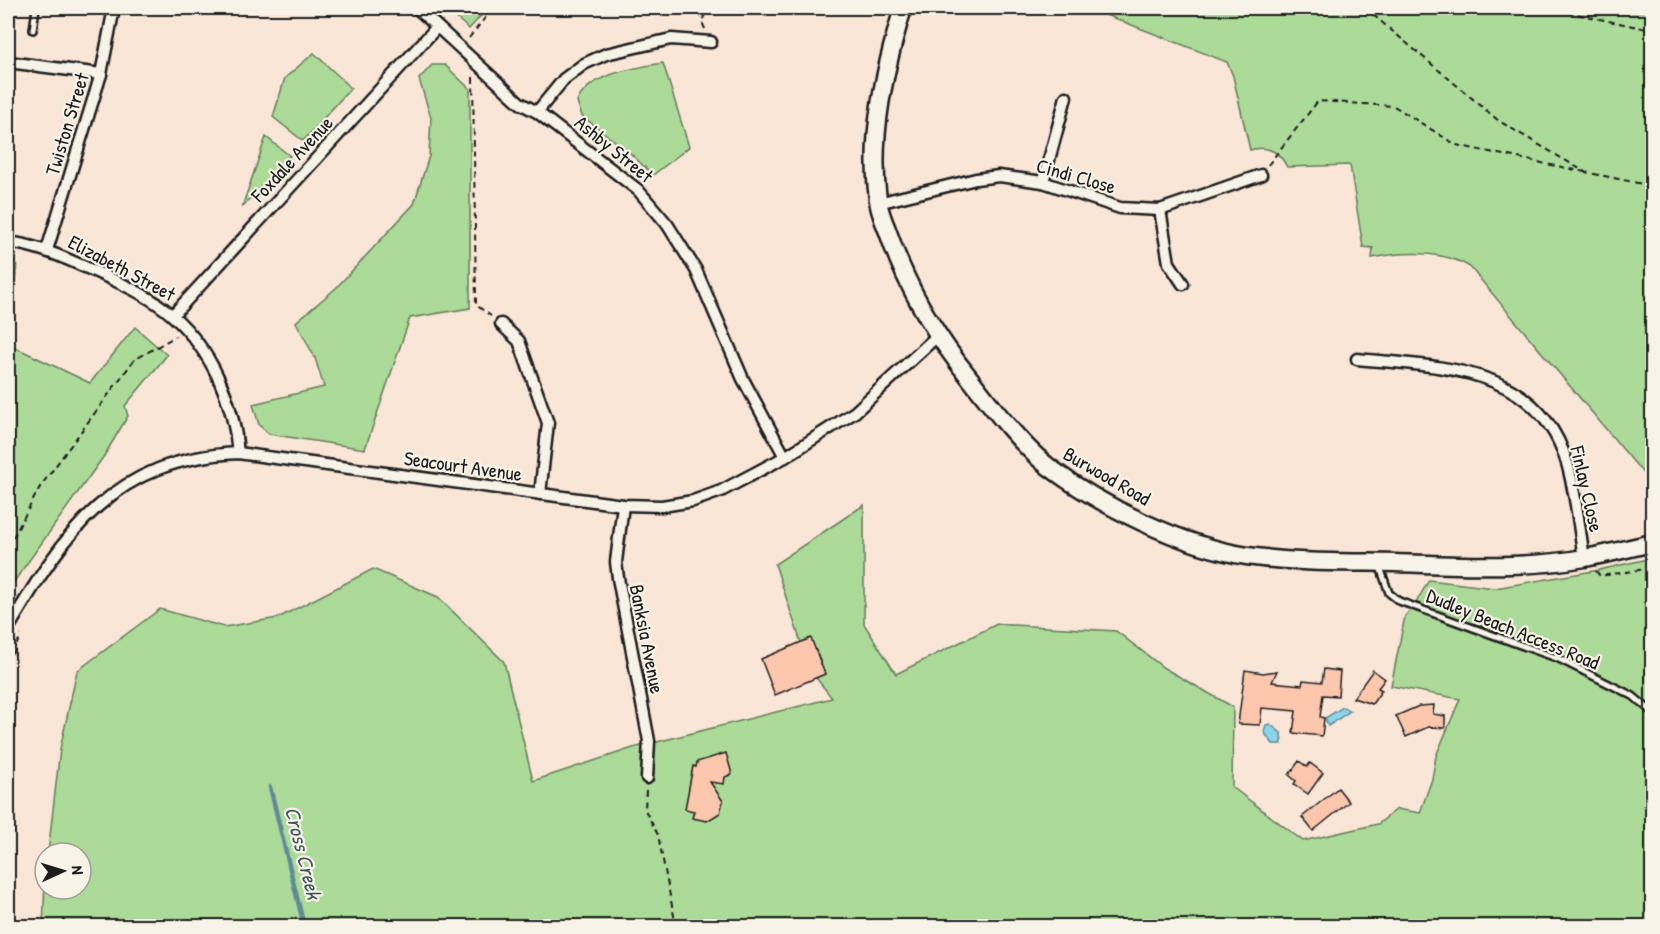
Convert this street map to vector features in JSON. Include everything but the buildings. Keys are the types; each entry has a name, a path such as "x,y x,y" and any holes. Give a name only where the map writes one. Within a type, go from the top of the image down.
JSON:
{"main road":[{"name":"Burwood Road","path":"903,8 891,49 880,106 875,159 878,203 913,293 937,336 984,395 1048,466 1093,495 1144,522 1194,541 1244,555 1293,560 1488,566 1584,558 1653,543"}],"street":[{"name":"Twiston Street","path":"47,250 101,74 114,8"},
{"name":"Ashby Street","path":"417,8 520,103 537,112 638,190 667,224 696,270 743,379 785,457"},
{"name":"Foxdale Avenue","path":"173,315 437,27"},
{"path":"537,112 564,79 584,64 606,54 671,39 711,42"},
{"path":"8,62 101,74"},
{"path":"1043,182 1065,97"},
{"name":"Cindi Close","path":"878,203 999,176 1043,182 1120,208 1160,210 1261,175"},
{"path":"1160,210 1169,263 1183,285"},
{"name":"Elizabeth Street","path":"8,242 47,250 141,295 173,315 207,356 221,382 233,414 238,453"},
{"path":"501,324 519,341 548,423 540,494"},
{"name":"Seacourt Avenue","path":"8,628 47,565 79,525 114,492 147,472 181,460 238,453 623,505 662,506 693,501 721,491 785,457 855,412 937,336"},
{"name":"Finlay Close","path":"1357,359 1456,369 1483,375 1514,391 1531,406 1553,433 1567,462 1584,558"},
{"name":"Banksia Avenue","path":"623,505 617,570 649,741 647,778"}],"lane":[{"path":"33,30 36,8"},
{"name":"Dudley Beach Access Road","path":"1378,563 1389,593 1399,601 1559,659 1633,696 1653,712"}],"path":[{"path":"460,49 493,8"},
{"path":"707,8 702,22 711,42"},
{"path":"1365,8 1499,121 1585,172"},
{"path":"1547,8 1653,30"},
{"path":"473,59 476,305 501,324"},
{"path":"1261,175 1318,100 1394,106 1456,145 1653,186"},
{"path":"8,546 40,487 134,360 186,330"},
{"path":"1584,558 1600,576 1653,568"},
{"path":"8,664 21,634"},
{"path":"647,778 645,810 658,835 676,927"}],"green space":[{"path":"445,8 488,8 469,29"},
{"path":"1088,8 1652,8 1652,484 1470,267 1459,261 1435,255 1396,254 1372,258 1373,248 1363,247 1350,165 1287,167 1272,151 1262,148 1250,150 1233,76 1227,62"},
{"path":"314,53 351,88 303,141 273,117 285,78"},
{"path":"663,63 689,147 653,175 629,152 582,116 577,102 583,92 602,78"},
{"path":"432,65 445,65 470,89 470,308 410,318 365,449 269,434 259,425 253,404 324,387 315,358 296,322 336,288 414,204 429,156 431,118 419,79"},
{"path":"266,137 290,156 242,207"},
{"path":"8,264 17,265 8,344"},
{"path":"135,327 167,355 125,406 128,416 104,456 8,590 8,344 90,383"},
{"path":"864,505 864,624 896,674 997,624 1116,631 1164,668 1233,707 1232,787 1303,841 1378,824 1397,809 1420,813 1432,779 1436,756 1460,699 1391,686 1405,616 1414,606 1429,580 1495,588 1599,570 1652,558 1652,926 43,926 44,901 93,901 93,841 49,841 60,749 77,671 160,609 224,627 278,618 373,569 438,597 504,662 533,781 633,748 832,698 810,670 775,564"}],"water":[{"path":"1343,707 1350,711 1328,726 1325,718"},
{"path":"1270,724 1281,733 1282,744 1273,744 1264,732 1266,725"}],"waterway":[{"name":"Cross Creek","path":"270,787 304,926"}]}
